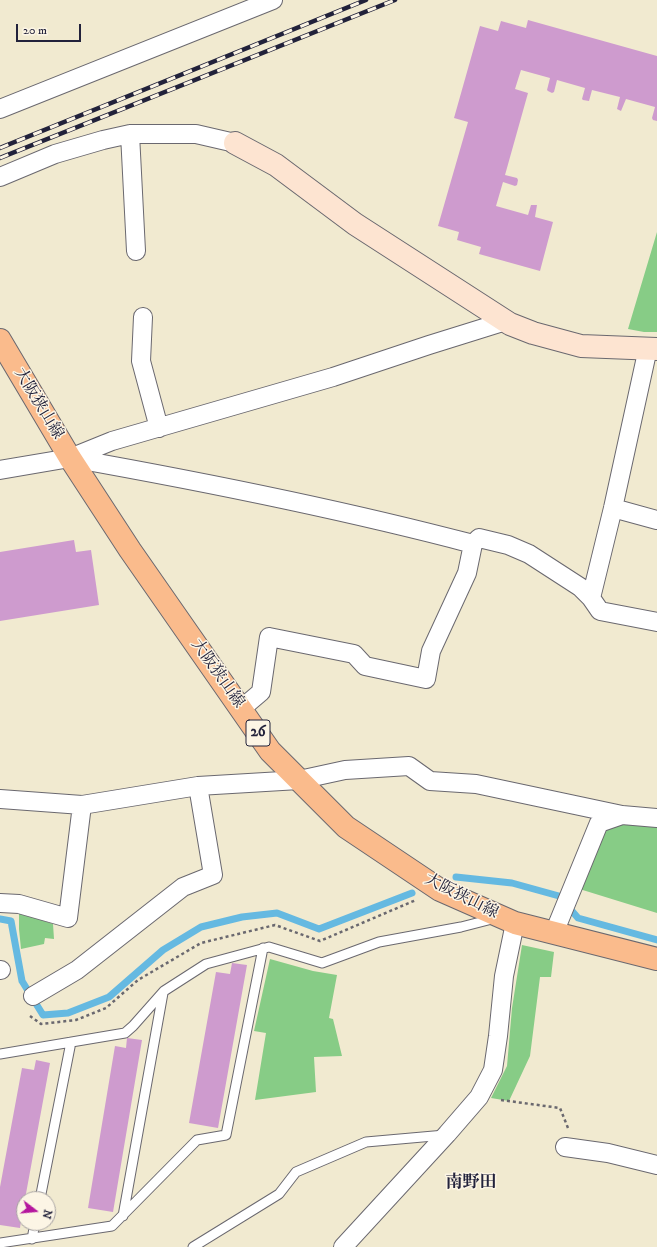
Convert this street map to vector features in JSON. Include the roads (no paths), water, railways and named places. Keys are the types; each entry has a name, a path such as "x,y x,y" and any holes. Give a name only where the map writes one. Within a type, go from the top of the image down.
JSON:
{"main road":[{"name":"大阪狭山線","path":"0,340 70,458 130,550 270,751 346,827 440,890 508,920 657,959"}],"street":[{"path":"0,109 273,0"},
{"path":"130,134 136,251"},
{"path":"0,177 55,154 130,134 196,134 235,143 276,165 356,224 506,321 533,333 581,346 652,348 591,598"},
{"path":"143,317 141,361 159,428"},
{"path":"0,470 70,458 112,441 333,377 506,321"},
{"path":"70,458 145,471 268,496 418,529 473,544"},
{"path":"613,508 657,520"},
{"path":"242,709 261,692 269,637 354,654 365,666 426,679 431,652 467,573 473,544 479,538 508,545 529,554 580,587 591,598 600,611 657,622"},
{"path":"0,799 82,805 198,786 299,780 345,770 410,766 430,781 476,784 622,815 657,818"},
{"path":"33,996 77,970 183,887 213,875 198,786"},
{"path":"0,903 19,904 68,918 82,805"},
{"path":"554,933 599,823 622,815"},
{"path":"343,1247 479,1097 493,1070 504,976 508,920"},
{"path":"571,1148 608,1153 657,1165"}],"lane":[{"path":"0,1054 125,1033 164,991 206,964 263,948 269,947 322,963 378,942 508,920"},
{"path":"0,1243 112,1226 198,1140 226,1135 263,948"},
{"path":"123,1216 164,991"},
{"path":"42,1191 71,1042"},
{"path":"193,1247 279,1194 296,1172 366,1142 447,1134"},
{"path":"32,1238 33,1231"}],"waterway":[{"path":"456,877 512,883 559,896 578,918 657,940"},
{"path":"0,919 11,921 22,981 43,1015 68,1013 109,997 163,950 201,927 242,917 277,913 319,929 412,893"}],"railway":[{"path":"0,148 366,0"},
{"path":"0,158 395,0"}],"district":[{"name":"南野田","path":"471,1183"}]}
